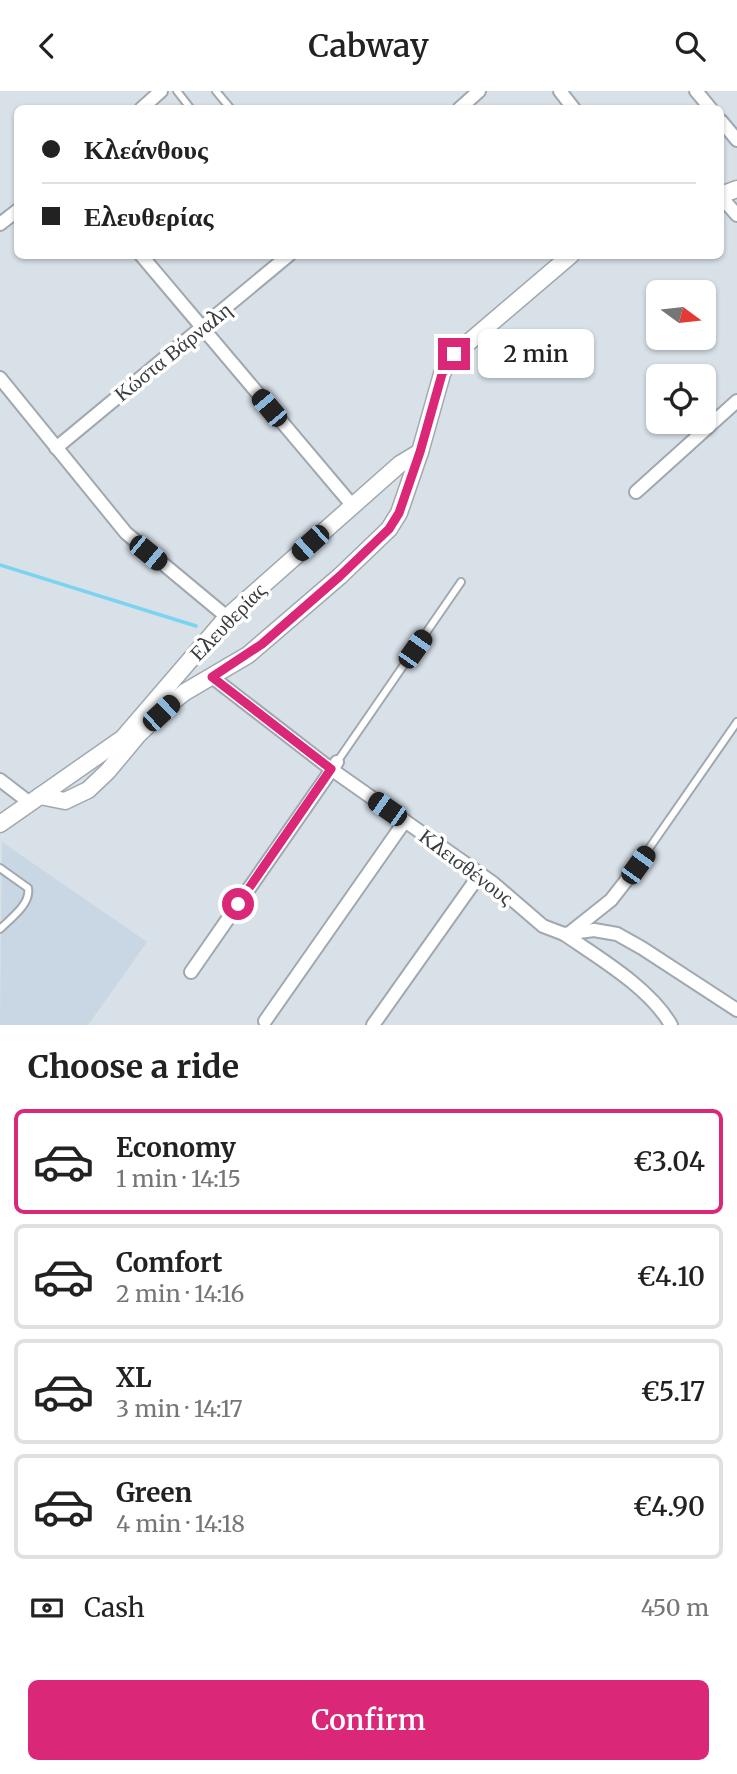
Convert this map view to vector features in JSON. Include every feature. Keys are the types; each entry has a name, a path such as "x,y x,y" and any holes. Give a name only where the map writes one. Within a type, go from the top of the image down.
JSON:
{"street":[{"path":"463,105 479,91"},
{"path":"560,91 571,105"},
{"path":"696,91 707,105"},
{"path":"724,125 737,140"},
{"path":"0,224 14,213"},
{"path":"144,259 352,505"},
{"name":"Κώστα Βάρναλη","path":"56,448 202,330 284,259"},
{"name":"Ελευθερίας","path":"35,800 65,801 82,795 99,781 138,735 171,703 262,644 389,529 399,513 449,359 566,259"},
{"path":"0,378 126,533 227,617"},
{"path":"636,492 737,401"},
{"name":"Ελευθερίας","path":"0,824 123,738 227,617 352,505 400,464 420,452"},
{"name":"Κλεισθένους","path":"212,677 480,874 543,926 567,934 594,930 622,937 737,1010"},
{"path":"191,972 334,766"},
{"path":"0,780 35,800"},
{"path":"265,1021 405,821"},
{"path":"632,873 611,899 567,934 621,972 665,1015 671,1025"},
{"path":"373,1025 480,874"}],"lane":[{"path":"177,91 188,105"},
{"path":"216,91 228,105"},
{"path":"334,766 461,582"},
{"path":"632,873 737,722"},
{"path":"0,868 28,888 29,892 27,901 0,929"}],"shaded area":[{"path":"2,842 147,942 88,1025 0,1025"}],"waterway":[{"path":"0,565 196,626"}],"route":[{"path":"238,904 331,769 212,677 262,644 340,576 394,523 420,452 442,374 454,354"}]}
